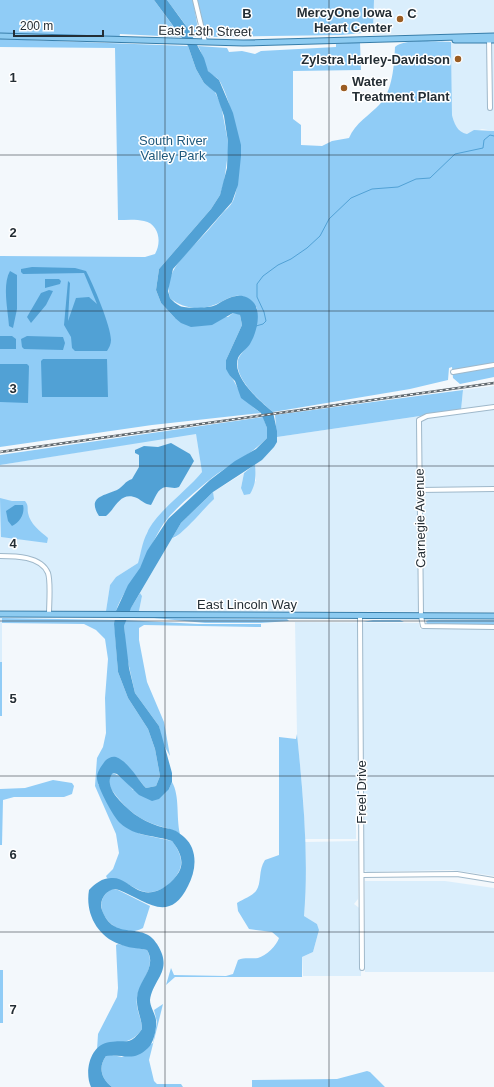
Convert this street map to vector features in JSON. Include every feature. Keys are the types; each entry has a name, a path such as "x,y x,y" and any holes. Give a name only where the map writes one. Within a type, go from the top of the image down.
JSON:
{"main road":[{"name":"East 13th Street","path":"0,36 290,43 410,38 492,38"},
{"name":"East Lincoln Way","path":"0,614 494,616"}],"street":[{"path":"195,0 205,42"},
{"path":"490,108 492,38"},
{"path":"453,372 494,365"},
{"name":"Carnegie Avenue","path":"421,616 419,420 427,416 494,407"},
{"path":"420,490 494,490"},
{"path":"0,556 26,557 45,569 48,576 49,614"},
{"name":"Freel Drive","path":"360,616 362,968"},
{"path":"421,616 423,626 426,628 494,627"},
{"path":"362,875 457,874 494,880"}],"shaded area":[{"path":"154,0 167,0 189,30 204,58 208,71 219,80 233,113 241,145 238,185 232,202 173,269 168,291 170,298 180,306 187,308 213,306 235,296 245,296 254,303 258,313 256,330 250,344 239,356 237,365 239,373 248,388 273,412 277,431 277,442 262,460 213,492 181,523 131,608 124,626 129,668 135,693 159,726 172,773 172,782 169,789 159,799 152,801 139,795 117,774 113,773 110,778 111,787 113,792 134,814 151,824 172,829 185,838 194,853 195,863 192,877 188,886 181,898 173,904 165,907 156,906 115,889 108,892 101,902 102,910 107,920 114,926 121,929 137,931 151,937 162,953 164,961 161,974 152,992 150,1000 156,1023 155,1035 150,1046 143,1053 138,1055 106,1056 101,1069 103,1077 112,1087 91,1087 88,1074 90,1060 93,1053 103,1044 131,1040 138,1035 142,1029 137,1006 137,998 140,986 149,969 150,957 147,950 119,944 104,935 94,923 91,915 88,899 89,890 94,885 106,878 116,878 144,892 156,891 167,886 176,877 181,868 179,852 172,841 132,831 117,820 97,781 97,775 101,767 106,760 113,757 121,759 146,788 156,786 160,776 155,749 148,729 128,698 118,672 114,624 115,613 128,585 140,568 147,551 168,519 210,480 235,461 256,449 267,438 267,428 261,413 241,398 235,381 226,369 226,360 242,325 240,315 233,313 212,325 191,327 181,323 175,318 161,303 156,290 159,269 211,209 220,195 227,168 228,142 224,116 216,93 204,83 196,69 188,46"},
{"path":"374,0 494,0 494,34 373,35"},
{"path":"451,42 494,42 494,131 482,129 467,134 463,133 455,126 452,115"},
{"path":"32,267 75,268 86,271 108,325 111,340 107,351 75,351 72,348 71,337 64,325 68,281 70,283 68,321 76,298 89,297 97,304 84,273 23,274 21,272 21,269"},
{"path":"10,271 17,275 17,309 13,328 9,326 6,298 6,283"},
{"path":"45,279 59,279 61,281 60,284 45,288"},
{"path":"49,290 53,291 46,305 31,323 27,317 41,293"},
{"path":"0,336 12,336 16,339 16,349 0,349"},
{"path":"27,336 63,337 65,343 63,350 24,349 22,347 21,339"},
{"path":"43,359 107,359 108,397 42,397 41,361"},
{"path":"0,364 27,364 29,366 28,403 0,402"},
{"path":"494,386 494,612 139,611 142,596 140,593 172,538 175,538 191,523 213,499 213,492 244,473 241,488 256,481 255,464 262,460 277,440 277,437 461,410 463,390"},
{"path":"196,433 202,472 189,488 163,511 147,532 138,563 116,577 110,585 106,611 0,610 0,465"},
{"path":"171,443 190,454 194,461 179,487 166,487 160,489 151,505 131,496 126,497 119,501 106,516 99,516 95,505 98,498 119,489 132,479 139,467 139,455 135,453 135,450 144,446 158,447"},
{"path":"15,505 23,505 23,511 22,517 12,526 8,521 6,511"},
{"path":"0,617 2,617 2,662 0,662"},
{"path":"295,622 419,623 420,629 494,629 494,876 452,870 367,872 363,869 363,796 356,797 356,839 305,839 297,734"},
{"path":"358,841 358,899 354,904 362,910 361,976 303,976 302,957 313,952 319,930 317,924 304,916 305,842"},
{"path":"365,881 445,881 494,888 494,972 365,972"}],"green space":[{"path":"0,0 154,0 181,37 120,34 119,39 0,36"},
{"path":"167,0 193,0 198,29 196,37 192,37 184,23"},
{"path":"197,0 374,0 373,32 341,35 208,37 205,34"},
{"name":"South River Valley Park","path":"0,39 188,46 196,69 204,83 214,90 221,105 228,142 228,153 224,182 220,195 211,209 159,269 156,290 161,303 175,318 228,317 233,313 240,315 242,325 226,360 230,376 241,394 261,413 152,425 0,447 0,256 145,257 155,254 159,239 156,230 149,223 138,220 118,220 115,48 0,47"},
{"path":"413,41 451,42 452,115 455,124 458,129 467,134 474,130 494,131 494,377 460,384 453,378 452,367 449,368 448,380 410,389 273,412 249,389 240,375 238,367 238,360 253,334 257,320 257,308 249,300 242,296 233,296 218,304 203,308 191,308 170,298 169,283 174,269 233,201 238,174 238,157 234,122 230,106 219,80 210,74 206,68 198,46 227,48 229,52 242,51 255,54 261,51 336,47 336,44 360,42 361,70 293,71 293,119 301,125 301,145 322,146 332,141 349,138 355,128 380,104 388,92 392,77 395,47 406,42"},
{"path":"463,390 461,410 277,437 275,415"},
{"path":"263,417 267,428 267,438 248,454 213,477 187,499 169,517 157,534 140,569 124,594 116,611 106,611 110,585 116,577 138,563 144,540 151,525 164,509 202,472 196,434 0,465 0,455"},
{"path":"255,464 253,487 250,494 244,495 241,488 244,473"},
{"path":"213,492 214,499 187,528 172,538 181,523"},
{"path":"0,498 12,501 25,501 31,521 48,538 47,543 1,537"},
{"path":"140,593 142,596 139,611 129,611"},
{"path":"2,618 114,620 118,672 128,698 148,729 155,749 160,776 156,786 146,788 125,764 98,784 106,798 140,834 172,841 177,848 181,860 180,869 175,878 167,886 157,891 145,892 120,880 107,878 106,876 113,869 119,853 116,834 95,786 97,758 103,747 106,733 105,698 108,659 105,639 96,630 84,624 2,623"},
{"path":"154,618 287,619 289,621 261,623 205,623"},
{"path":"125,620 198,624 261,624 261,627 144,625 139,628 139,640 147,682 164,722 170,756 162,742 159,726 135,693 126,653"},
{"path":"373,620 400,620 404,622 363,622"},
{"path":"494,620 494,626 427,624 426,621"},
{"path":"0,662 2,662 2,716 0,716"},
{"path":"297,734 306,848 304,916 317,924 319,930 313,952 302,957 302,977 175,977 166,985 171,968 174,975 226,976 233,974 238,960 261,957 271,950 278,941 279,938 272,932 249,929 238,911 237,903 250,896 258,888 261,868 265,860 279,855 279,737 296,739"},
{"path":"113,773 123,778 133,790 169,789 172,782 177,800 180,834 145,821 128,809 112,791 109,780"},
{"path":"53,780 72,783 74,786 72,794 64,797 14,797 3,800 2,845 0,845 0,789 25,788"},
{"path":"112,889 118,890 150,906 143,928 133,931 123,930 114,926 107,920 101,904 104,896"},
{"path":"118,944 147,950 150,957 149,969 138,992 137,998 137,1006 142,1029 130,1040 109,1044 97,1050 98,1034 117,997 116,945"},
{"path":"0,970 3,970 3,1023 0,1023"},
{"path":"163,1004 149,1060 154,1081 157,1084 181,1084 183,1087 112,1087 103,1077 101,1069 106,1056 112,1055 122,1057 153,1043 157,1022 154,1010"},
{"path":"367,1071 370,1072 385,1087 252,1087 252,1080 337,1079"}],"pier":[{"path":"114,611 131,611 128,620 112,620"}],"waterway":[{"path":"256,326 263,324 266,321 264,312 257,297 257,284 263,276 278,265 291,259 307,248 320,236 329,219 351,198 372,189 398,187 416,179 430,178 455,154 483,148 484,140 490,135 494,136"}],"railway":[{"path":"0,452 494,383"}],"place":[{"name":"MercyOne Iowa Heart Center","path":"400,19"},
{"name":"Zylstra Harley-Davidson","path":"458,59"},
{"name":"Water Treatment Plant","path":"344,88"}]}
